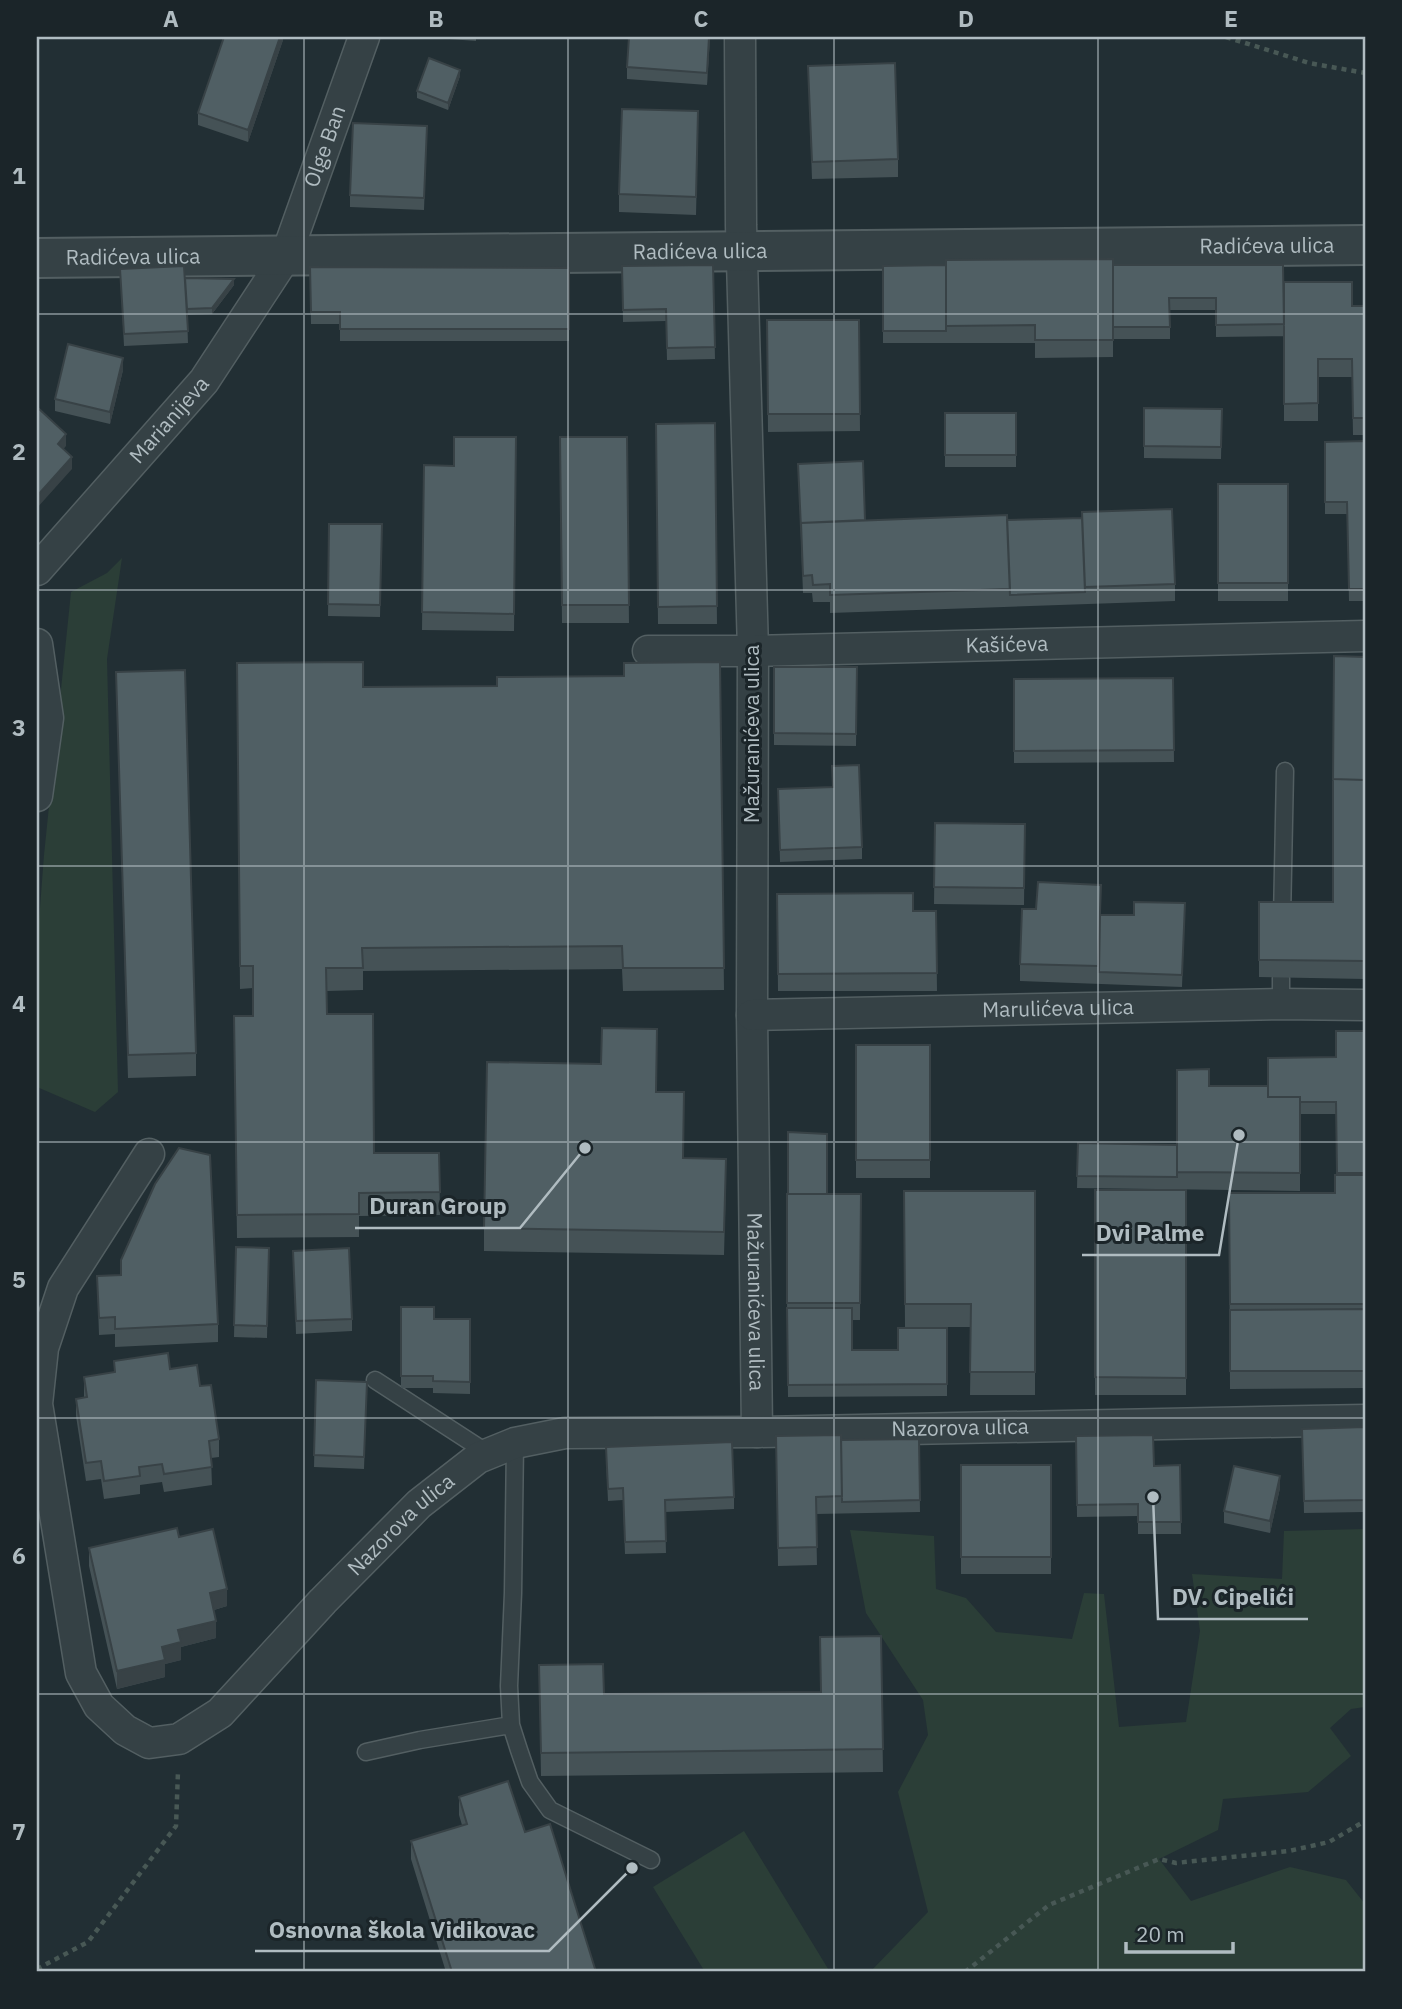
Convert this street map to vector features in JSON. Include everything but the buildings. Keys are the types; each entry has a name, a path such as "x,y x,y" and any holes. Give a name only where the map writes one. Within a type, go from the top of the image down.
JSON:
{"street":[{"name":"Olge Ban","path":"286,256 364,37"},
{"name":"Mažuranićeva ulica","path":"740,37 742,251 753,651 752,1014 757,1432"},
{"name":"Radićeva ulica","path":"37,258 1365,245"},
{"name":"Marianijeva","path":"37,570 204,381 286,256"},
{"name":"Kašićeva","path":"648,651 753,651 1365,636"},
{"path":"37,644 48,718 37,796"},
{"name":"Marulićeva ulica","path":"752,1014 1281,991 1365,1005"},
{"name":"Nazorova ulica","path":"149,1154 63,1289 43,1348 37,1404 81,1673 99,1706 125,1730 149,1743 179,1739 220,1713 323,1601 419,1504 478,1458 502,1448 565,1433 757,1432 1365,1420"}],"lane":[{"path":"1282,919 1285,771"},
{"path":"375,1380 502,1448 513,1593 509,1686 511,1725 530,1782 550,1810 651,1860"},
{"path":"366,1752 511,1725"}],"path":[{"path":"1226,37 1309,63 1365,73"},
{"path":"37,1969 88,1942 176,1826 179,1739"},
{"path":"965,1972 1049,1905 1159,1859 1176,1863 1289,1851 1329,1842 1365,1821"}],"green space":[{"path":"122,558 107,659 118,1092 95,1112 37,1087 37,947 71,592 107,573"},
{"path":"1365,1529 1365,1707 1351,1709 1330,1728 1351,1756 1308,1792 1223,1799 1218,1830 1159,1859 1191,1901 1290,1867 1346,1880 1365,1904 1365,1972 870,1972 928,1912 898,1792 928,1735 923,1700 866,1613 850,1530 934,1536 936,1589 966,1598 996,1632 1072,1639 1084,1593 1104,1594 1119,1727 1186,1722 1200,1631 1192,1574 1282,1579 1284,1531"},
{"path":"744,1831 830,1972 705,1972 653,1887"}],"place":[{"name":"Dvi Palme","path":"1239,1135"},
{"name":"Duran Group","path":"585,1148"},
{"name":"DV. Cipelići","path":"1153,1497"},
{"name":"Osnovna škola Vidikovac","path":"632,1868"}]}
